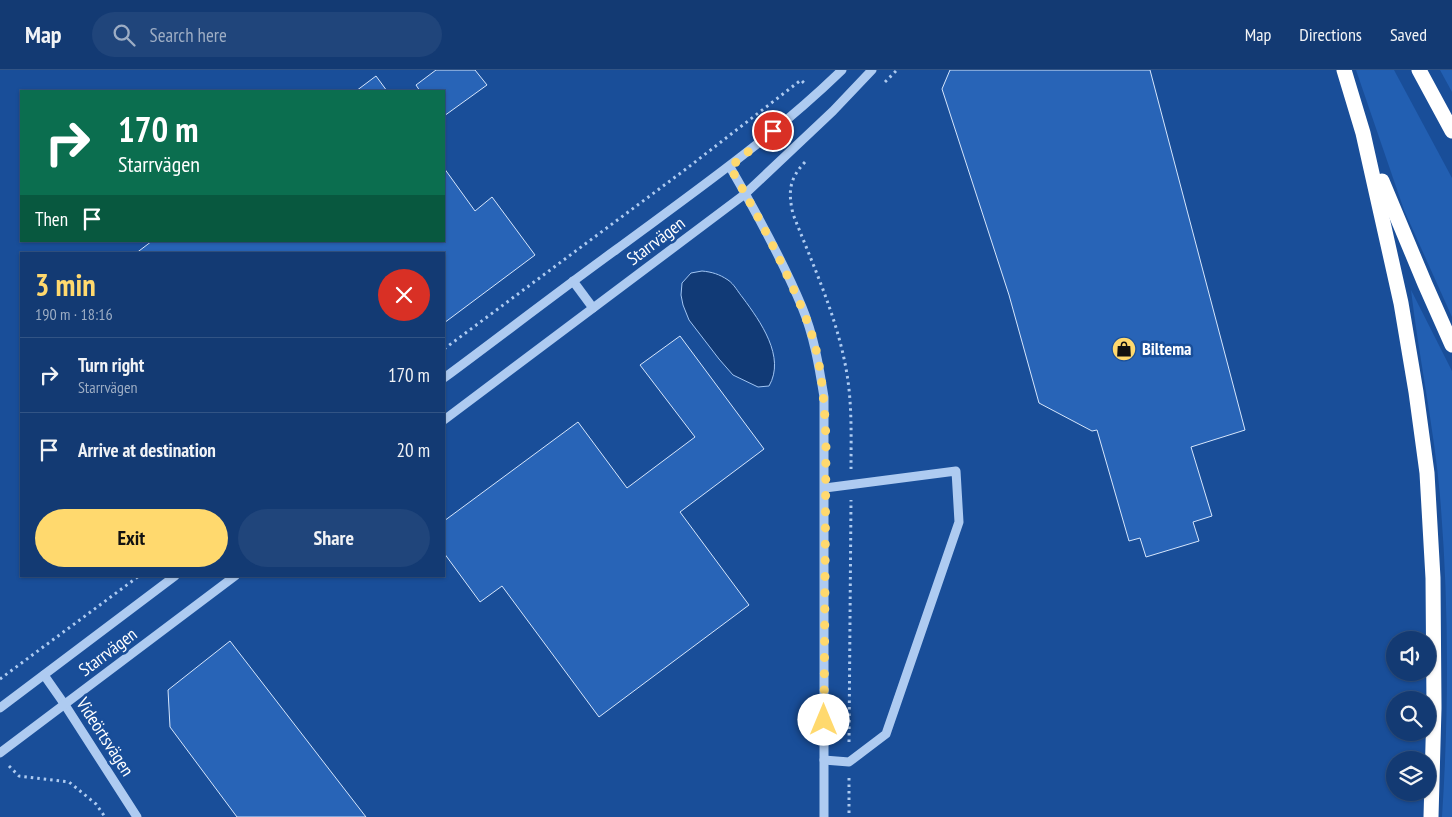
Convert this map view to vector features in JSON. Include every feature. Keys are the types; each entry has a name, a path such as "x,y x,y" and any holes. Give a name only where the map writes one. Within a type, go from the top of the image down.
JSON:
{"highway":[{"path":"1344,70 1363,133 1401,303 1427,473 1434,588 1434,708 1431,817"},
{"path":"1419,70 1452,131"},
{"path":"1363,133 1413,257 1452,345"}],"street":[{"name":"Starrvägen","path":"445,377 730,167 816,95 842,70"},
{"name":"Starrvägen","path":"445,419 745,194 833,111 872,70"},
{"path":"730,167 803,308 817,352 824,397 824,817"},
{"path":"573,281 593,308"},
{"path":"824,760 849,762 886,734 959,522 956,471 825,488"},
{"name":"Starrvägen","path":"0,708 174,577"},
{"name":"Starrvägen","path":"0,753 234,577"},
{"name":"Videörtsvägen","path":"44,675 65,704 137,817"}],"path":[{"path":"445,348 686,169 801,80 816,95"},
{"path":"0,679 138,577"},
{"path":"6,763 19,776 69,782 96,804 105,817"}],"shaded area":[{"path":"1356,70 1394,70 1452,178 1452,317 1404,210"},
{"path":"1440,70 1452,70 1452,92"},
{"path":"702,271 718,275 730,282 750,307 763,328 773,351 773,375 769,386 758,387 733,375 689,320 681,295 682,283 691,273"},
{"path":"1411,290 1452,371 1452,817 1442,817 1447,656 1440,496"}],"building":[{"path":"436,70 475,70 487,85 445,115 445,90 419,90 416,85"},
{"name":"Biltema","path":"950,70 1150,70 1245,430 1191,447 1212,516 1193,522 1199,541 1146,557 1140,538 1129,541 1097,430 1092,431 1039,403 1009,295 942,89"},
{"path":"376,76 386,90 357,90"},
{"path":"445,169 475,211 492,197 535,255 445,322 445,252 138,252 151,242 445,242"},
{"path":"680,336 764,449 680,512 749,605 599,717 502,586 480,602 445,554 445,520 578,422 627,488 695,437 640,365"},
{"path":"230,641 366,817 237,817 170,727 168,690"}],"place":[{"name":"Biltema","path":"1124,349"}],"route":[{"path":"773,131 730,167 803,308 820,367 824,397 826,442 824,720"}]}
